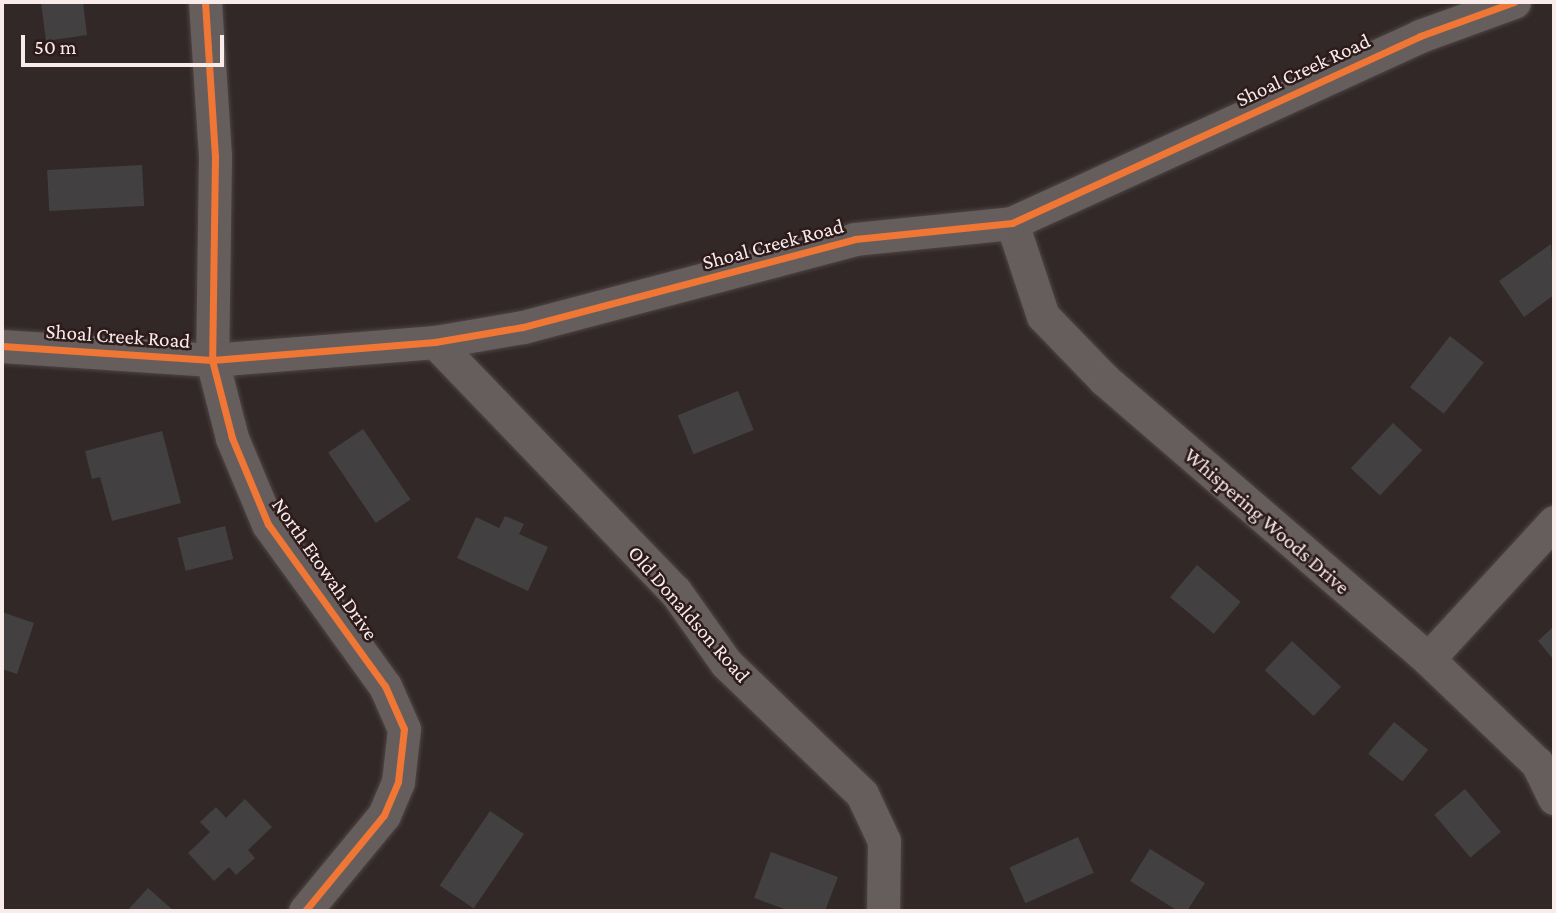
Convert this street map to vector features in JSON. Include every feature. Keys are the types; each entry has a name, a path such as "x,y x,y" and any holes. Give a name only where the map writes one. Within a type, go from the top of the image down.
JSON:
{"street":[{"name":"North Etowah Drive","path":"205,2 215,156 212,360 248,485 268,524 385,686 404,729 398,782 384,815 305,911"},
{"name":"Shoal Creek Road","path":"2,346 212,360 435,342 523,327 855,239 1012,223 1420,36 1514,2"},
{"name":"Whispering Woods Drive","path":"1012,223 1043,316 1105,380 1428,659 1537,763 1554,798"},
{"name":"Old Donaldson Road","path":"435,342 675,590 726,663 862,794 884,841 883,911"},
{"path":"1428,659 1554,522"}],"building":[{"path":"41,2 83,2 87,35 46,41"},
{"path":"142,165 144,206 49,211 47,170"},
{"path":"1551,244 1554,295 1524,317 1499,281"},
{"path":"1450,336 1484,362 1444,414 1410,387"},
{"path":"738,391 754,430 693,454 678,415"},
{"path":"1393,423 1422,450 1380,496 1351,468"},
{"path":"363,429 411,499 376,523 328,452"},
{"path":"162,431 181,503 112,521 100,477 92,479 85,451"},
{"path":"505,516 524,524 519,534 548,547 528,591 457,558 476,517 499,528"},
{"path":"225,526 233,559 186,571 177,538"},
{"path":"1197,565 1241,602 1214,634 1170,597"},
{"path":"2,612 34,623 17,674 2,669"},
{"path":"1554,626 1554,660 1538,641"},
{"path":"1292,641 1341,687 1314,716 1265,670"},
{"path":"1394,722 1428,750 1402,782 1368,754"},
{"path":"1465,789 1501,832 1470,858 1434,815"},
{"path":"245,799 272,827 248,850 255,858 236,875 229,867 214,881 188,853 210,832 200,822 216,807 226,818"},
{"path":"490,811 524,834 474,909 440,886"},
{"path":"1078,837 1094,873 1025,903 1009,868"},
{"path":"1150,849 1205,883 1187,911 1178,911 1130,881"},
{"path":"771,852 838,877 825,911 790,911 754,898"},
{"path":"148,888 174,911 127,911"}],"cycle path":[{"path":"205,2 215,156 212,360 232,438 268,524 385,686 404,729 398,782 384,815 305,911"},
{"path":"2,346 212,360 435,342 523,327 855,239 1012,223 1420,36 1514,2"}]}
